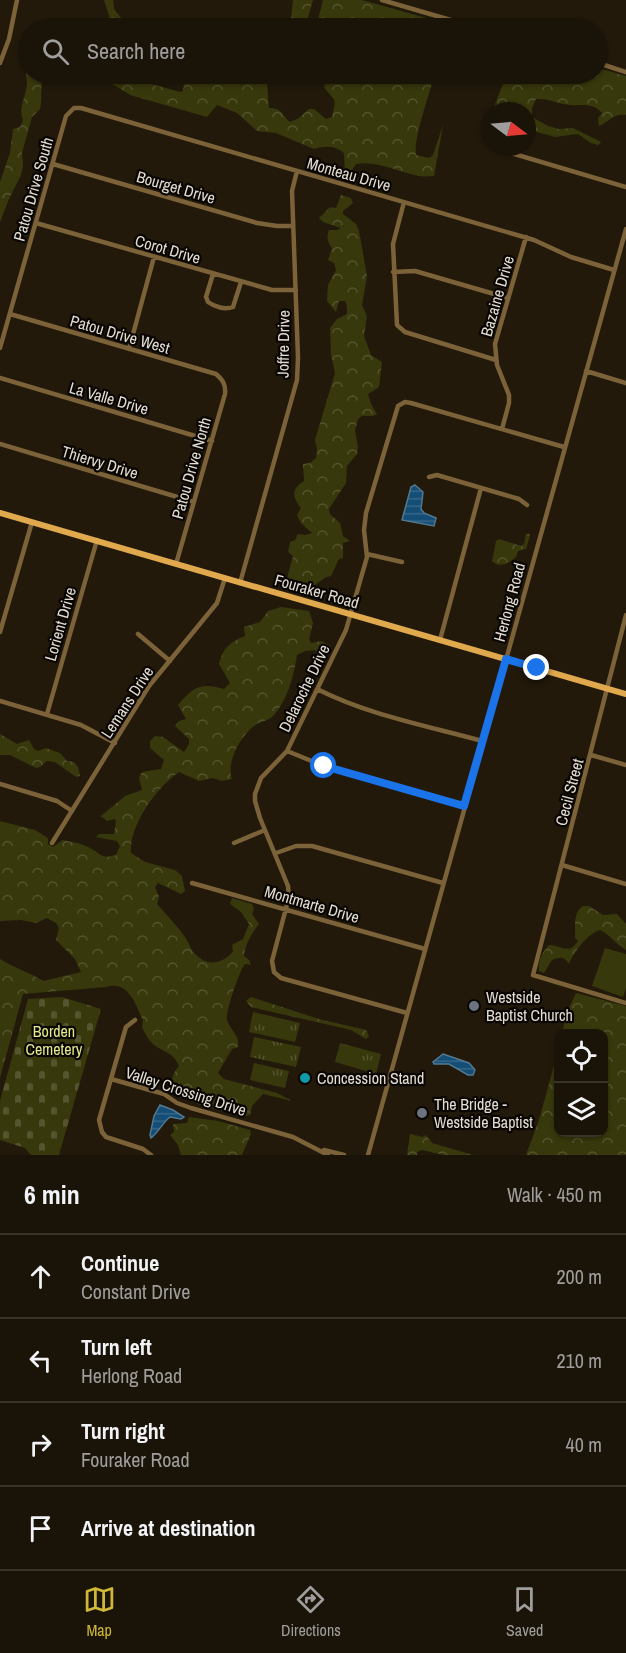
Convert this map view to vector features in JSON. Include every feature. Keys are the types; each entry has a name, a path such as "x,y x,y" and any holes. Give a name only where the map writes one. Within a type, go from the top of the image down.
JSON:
{"main road":[{"name":"Fouraker Road","path":"0,513 626,694"}],"street":[{"path":"0,63 14,21 17,0"},
{"path":"382,0 444,18"},
{"path":"608,66 626,72"},
{"name":"Patou Drive South","path":"0,348 66,116 74,108"},
{"name":"Monteau Drive","path":"74,108 81,108 526,237 547,244 571,257 614,270"},
{"path":"521,156 626,187"},
{"name":"Bourget Drive","path":"53,164 257,223 293,226"},
{"name":"Joffre Drive","path":"240,583 297,380 292,191 297,171"},
{"path":"404,202 393,244 396,320 401,329 496,360"},
{"name":"Corot Drive","path":"36,222 241,282 272,290 296,290"},
{"name":"Herlong Road","path":"368,1155 626,229"},
{"name":"Bazaine Drive","path":"502,429 510,403 496,360 495,344 526,237"},
{"path":"129,348 154,257"},
{"path":"393,272 415,271 508,298"},
{"path":"213,274 207,297 208,302 212,305 228,309 233,307 241,282"},
{"name":"Patou Drive West","path":"10,314 216,374 222,380"},
{"path":"586,371 626,383"},
{"name":"La Valle Drive","path":"0,378 212,441"},
{"name":"Patou Drive North","path":"176,564 225,394 226,388 222,380"},
{"name":"Delaroche Drive","path":"407,1013 281,978 274,972 272,961 290,897 288,886 255,801 256,788 264,775 287,751 346,630 367,554 364,530 366,513 392,420 400,404 411,403 502,429"},
{"path":"502,429 564,447"},
{"name":"Thiervy Drive","path":"0,444 194,502"},
{"path":"429,477 436,475 519,499 527,505"},
{"path":"440,640 481,488"},
{"path":"0,632 32,522"},
{"name":"Lorient Drive","path":"46,714 97,540"},
{"path":"367,554 402,562"},
{"name":"Lemans Drive","path":"52,843 149,686 217,603 225,578"},
{"name":"Cecil Street","path":"626,615 533,975 626,1003"},
{"path":"138,634 170,661"},
{"path":"317,689 346,702 482,741"},
{"path":"0,701 81,725 115,743"},
{"path":"287,751 324,766 464,806"},
{"path":"591,755 626,765"},
{"path":"0,784 57,801 72,811"},
{"path":"234,843 265,830"},
{"path":"276,854 296,846 312,846 443,883"},
{"path":"562,865 626,884"},
{"name":"Montmarte Drive","path":"192,883 425,949"},
{"path":"135,1020 126,1027 99,1120 102,1132 110,1139 143,1149 151,1155"},
{"name":"Valley Crossing Drive","path":"111,1078 164,1094 177,1103 191,1108 293,1137 328,1155"},
{"name":"Valley Crossing Drive","path":"321,1153 332,1151 344,1155"}],"green space":[{"path":"104,0 113,0 114,9 121,18 110,18"},
{"path":"293,0 313,0 308,18 291,18"},
{"path":"323,0 362,0 426,18 318,18"},
{"path":"608,71 626,76 626,115 614,117 599,126 598,118 602,113 594,107 536,99 535,102 496,102 503,84 608,84"},
{"path":"27,84 42,84 41,105 32,117 22,153 21,175 0,222 0,182 10,153 13,129 20,127 23,120 22,106"},
{"path":"111,84 152,84 180,92 183,91 184,84 267,84 269,108 279,111 290,122 309,109 314,109 326,119 332,117 334,99 324,87 325,84 432,84 419,127 416,155 429,158 433,155 443,125 434,176 419,176 364,163 356,164 348,176 345,176 344,153 333,147 314,149 276,133 257,131 237,113 217,105 207,117 130,95"},
{"path":"536,119 559,129 573,128 601,142 598,145 591,143 578,134 555,137 536,132"},
{"path":"341,195 351,198 353,203 343,211 343,214 356,224 359,231 367,276 362,305 367,316 364,336 371,355 382,362 379,387 368,394 377,414 362,416 358,419 355,431 357,454 347,466 346,483 329,509 330,514 340,523 343,536 350,541 343,543 343,558 339,559 331,576 305,592 288,584 287,578 293,556 288,552 290,542 295,540 298,534 312,533 301,523 297,515 301,508 294,493 304,481 303,464 310,463 316,458 315,440 335,373 331,355 330,328 337,319 347,314 345,301 339,301 336,312 327,301 328,285 336,270 334,263 328,260 332,248 329,244 328,233 329,230 341,228 323,222 319,218 330,207 336,208"},
{"path":"526,534 530,536 526,549 518,551 516,557 501,565 492,561 496,541 499,539 521,546 524,544"},
{"path":"281,607 309,611 313,623 309,639 311,643 322,641 331,646 325,664 321,664 315,650 297,655 290,686 279,709 272,717 256,724 239,743 231,765 232,779 222,781 213,778 199,781 179,772 162,787 146,808 135,831 131,853 145,862 175,870 182,876 185,891 181,894 158,883 155,887 159,897 157,904 182,933 194,952 205,961 214,962 224,959 233,952 232,945 243,939 249,924 241,912 230,904 232,898 252,904 254,909 252,914 259,924 249,939 244,956 251,965 245,964 243,968 233,991 227,1016 228,1024 238,1039 238,1047 232,1049 218,1073 224,1079 277,1093 292,1101 263,1094 252,1106 250,1115 247,1116 208,1107 182,1096 174,1088 172,1078 179,1066 177,1062 170,1054 150,1041 130,995 126,990 114,986 23,994 0,1078 0,959 43,981 81,972 75,959 56,940 59,928 56,923 47,918 36,923 21,920 0,921 0,821 35,830 48,838 48,844 53,847 63,840 85,846 104,856 116,855 120,846 117,841 96,837 99,834 114,834 116,821 115,819 107,821 101,816 125,796 142,790 139,778 142,772 161,769 164,760 150,748 150,741 155,736 163,737 184,752 189,739 175,726 179,721 186,719 178,705 193,690 203,686 224,689 230,683 219,664 225,650 235,640 245,636 244,627 260,622 268,611"},
{"path":"0,734 17,744 29,740 34,749 38,751 46,748 60,753 67,761 74,762 80,776 76,777 55,762 47,761 36,768 10,755 0,755"},
{"path":"583,906 589,906 603,915 617,914 626,924 626,950 600,930 590,935 574,954 569,964 564,958 557,958 552,960 544,973 539,971 541,957 549,945 569,949 578,941 575,938 575,921 577,913"},
{"path":"605,948 626,954 626,988 623,997 592,986"},
{"path":"576,993 626,1006 626,1155 526,1155 539,1120 554,1066 554,1137 608,1137 608,1029 563,1029 567,1012"},
{"name":"Borden Cemetery","path":"62,997 101,1009 59,1155 31,1155 25,1148 0,1140 0,1101 28,999"},
{"path":"251,997 319,1019 366,1030 369,1036 366,1039 351,1030 251,1007 246,1001"},
{"path":"253,1012 300,1023 295,1042 249,1032"},
{"path":"254,1037 301,1047 296,1067 250,1057"},
{"path":"340,1043 381,1054 376,1074 335,1062"},
{"path":"254,1063 289,1071 285,1088 250,1080"},
{"path":"189,1117 218,1121 250,1130 251,1134 242,1155 181,1155 178,1145 170,1135 174,1132 173,1124 187,1123"},
{"path":"410,1134 423,1137 426,1135 432,1143 473,1155 444,1155 422,1150 417,1152 417,1155 407,1155"}],"water":[{"path":"415,485 423,492 421,509 424,513 436,518 434,526 402,520 411,487"},
{"path":"443,1054 469,1063 475,1070 473,1075 468,1075 449,1064 434,1064 433,1062"},
{"path":"160,1105 184,1117 181,1119 170,1117 151,1138 154,1116"}],"place":[{"name":"Westside Baptist Church","path":"474,1006"},
{"name":"Concession Stand","path":"305,1078"},
{"name":"The Bridge - Westside Baptist","path":"422,1113"}],"route":[{"path":"324,766 464,806 506,659 537,668"}]}
